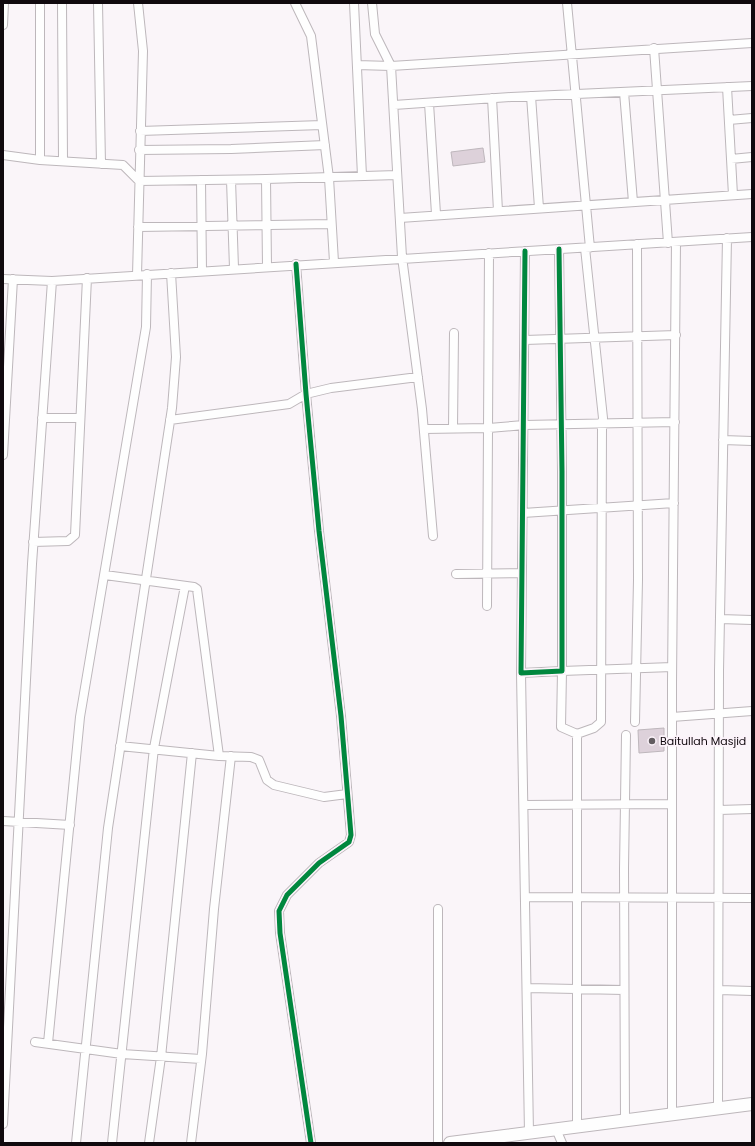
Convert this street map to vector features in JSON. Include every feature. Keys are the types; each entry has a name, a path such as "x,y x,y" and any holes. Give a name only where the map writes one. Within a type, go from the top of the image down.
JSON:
{"main road":[{"path":"450,1143 752,1104"}],"street":[{"path":"3,25 4,3"},
{"path":"40,3 40,160"},
{"path":"62,3 63,161"},
{"path":"98,3 101,164"},
{"path":"137,275 139,150 143,51 138,3"},
{"path":"295,3 311,36 329,178 334,262"},
{"path":"354,3 362,176"},
{"path":"372,3 375,34 391,66 402,257 424,429 433,536"},
{"path":"559,249 562,424 561,726 577,734 594,728 601,722 602,424 587,248 586,205 567,3"},
{"path":"357,65 391,66 654,48 752,43"},
{"path":"654,48 665,200 672,242 676,336 672,667 672,1114"},
{"path":"394,105 492,98 752,86"},
{"path":"727,87 733,195"},
{"path":"624,92 633,202"},
{"path":"531,96 539,208"},
{"path":"492,98 498,210"},
{"path":"430,103 436,214"},
{"path":"729,120 752,118"},
{"path":"140,131 322,125"},
{"path":"139,150 231,149 324,145"},
{"path":"3,155 40,160 123,165 139,181 329,178 397,175"},
{"path":"731,159 752,157"},
{"path":"266,179 267,266"},
{"path":"201,180 202,271"},
{"path":"231,180 234,268"},
{"path":"400,218 436,214 752,194"},
{"path":"138,227 331,224"},
{"path":"3,279 52,281 402,257 587,248 752,237"},
{"path":"718,1108 720,898 719,714 727,238"},
{"path":"635,722 638,505 637,244"},
{"path":"525,251 521,673 528,988 529,1133"},
{"path":"487,606 489,253"},
{"path":"296,264 306,394 319,531 341,716 350,835 348,842 319,864 287,894 280,911 280,934 311,1143"},
{"path":"76,1143 108,828 144,582 170,420 176,357 171,273"},
{"path":"48,1043 80,717 146,327 147,274"},
{"path":"33,542 68,541 75,535 87,278"},
{"path":"3,455 13,279"},
{"path":"3,1124 33,542 52,281"},
{"path":"453,428 454,333"},
{"path":"525,340 676,336"},
{"path":"170,420 289,404 306,394 331,388 418,376"},
{"path":"42,418 80,418"},
{"path":"424,429 489,428 524,424 675,422"},
{"path":"723,440 752,441"},
{"path":"523,513 674,503"},
{"path":"456,574 522,573"},
{"path":"105,575 197,589 219,756"},
{"path":"112,1143 154,748 184,586"},
{"path":"720,619 752,620"},
{"path":"521,673 672,667"},
{"path":"672,717 752,711"},
{"path":"577,734 577,1126"},
{"path":"625,1120 624,804 626,735"},
{"path":"120,746 154,748 219,756 251,757 258,760 267,780 274,785 324,796 347,794"},
{"path":"149,1143 161,1057 192,753"},
{"path":"191,1143 201,1059 213,924 231,756"},
{"path":"524,805 672,804"},
{"path":"719,810 752,809"},
{"path":"3,821 70,825"},
{"path":"526,897 752,898"},
{"path":"438,909 438,1143"},
{"path":"528,988 624,990"},
{"path":"719,990 752,991"},
{"path":"35,1042 122,1054 201,1059"},
{"path":"556,1129 562,1143"}],"building":[{"path":"483,148 485,162 453,166 451,152"},
{"name":"Baitullah Masjid","path":"664,728 664,751 639,753 638,730"}],"cycle path":[{"path":"525,251 521,673 562,671 562,471 559,249"},
{"path":"296,264 319,531 341,716 351,835 349,842 319,863 287,895 279,911 280,933 311,1143"}],"place":[{"name":"Baitullah Masjid","path":"652,741"}]}
